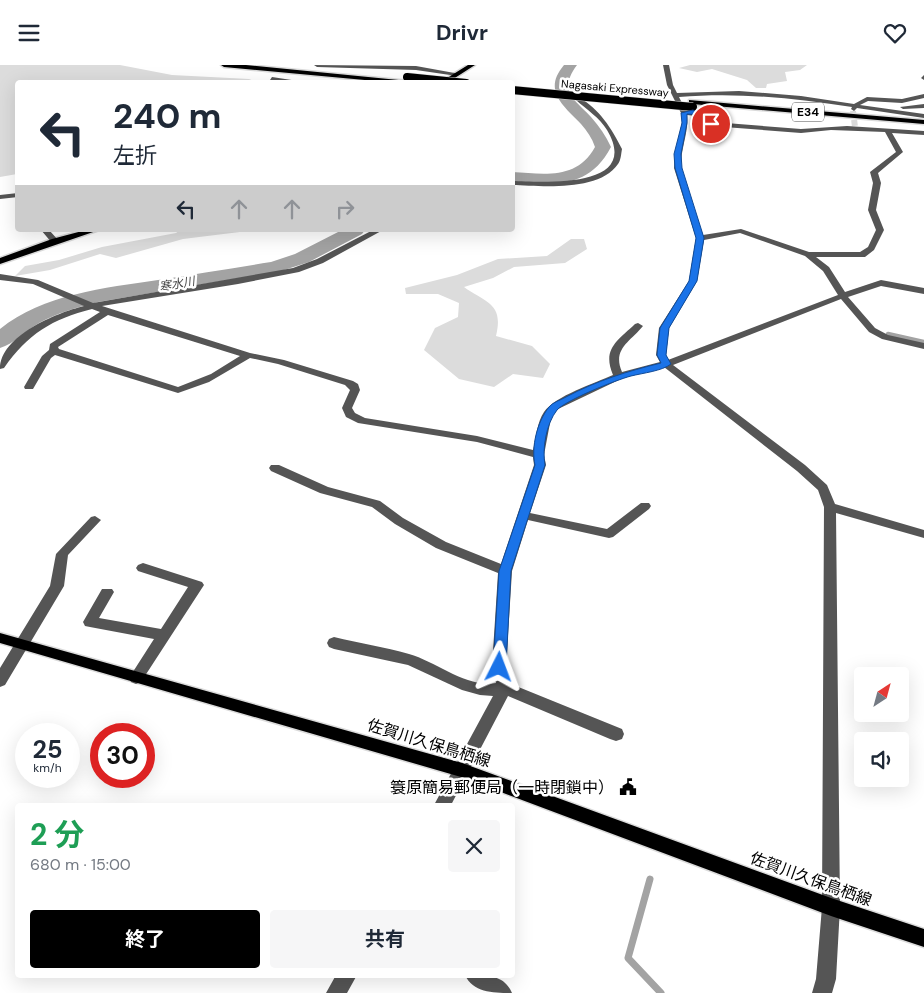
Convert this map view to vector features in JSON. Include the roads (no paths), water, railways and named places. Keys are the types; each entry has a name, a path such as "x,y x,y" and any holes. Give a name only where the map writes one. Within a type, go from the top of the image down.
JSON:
{"highway":[{"path":"224,65 420,80"},
{"path":"263,65 410,80"},
{"name":"Nagasaki Expressway","path":"515,87 924,127"},
{"name":"Nagasaki Expressway","path":"515,90 924,122"}],"main road":[{"path":"448,80 472,65"},
{"path":"0,261 55,241 88,232"},
{"name":"佐賀川久保鳥栖線","path":"0,638 462,770 831,907 924,938"}],"street":[{"path":"317,65 416,68 457,75"},
{"path":"666,65 670,85 677,95 684,113 685,123 678,154 678,168 700,238 693,281 664,328 661,355 666,364 801,467 823,488 830,507 831,907 826,979 822,993"},
{"path":"272,79 278,80"},
{"path":"677,95 726,91 924,117"},
{"path":"854,109 861,101 876,99 902,101 924,96"},
{"path":"515,183 559,185 578,182 605,172 616,161 619,149 608,129 600,118 578,99"},
{"path":"861,101 896,108 924,106"},
{"path":"684,113 693,112 711,124 802,131 856,128 924,133"},
{"path":"700,238 741,231 808,254 862,255 871,248 880,230 872,210 877,183 874,172 900,152 888,131"},
{"path":"0,197 15,195"},
{"path":"47,232 55,241"},
{"path":"0,366 16,343 34,329 73,311 296,270 320,261 375,232"},
{"path":"808,254 826,269 843,295 877,334 924,346"},
{"path":"0,277 35,282 107,312 248,355 280,361 349,383 354,386 355,390 347,408 350,415 362,421 477,439 538,455"},
{"path":"443,803 504,688 499,667 505,571 540,465 538,455 544,423 554,407 580,393 619,377 666,364 868,286 881,283 924,291"},
{"path":"54,351 53,346 107,312"},
{"path":"619,377 613,362 618,347 638,326"},
{"path":"54,351 178,390 194,386 239,362 248,355"},
{"path":"29,387 47,356 54,351"},
{"path":"275,468 324,490 376,504 399,521 441,545 505,571"},
{"path":"524,515 610,534 645,506"},
{"path":"830,507 924,534"},
{"path":"0,681 57,586 62,554 95,520"},
{"path":"136,678 197,585 142,568"},
{"path":"107,592 90,622 164,635"},
{"path":"334,643 412,661 454,682 494,691 504,688 616,734"},
{"path":"336,993 344,978"},
{"path":"480,978 502,993"}],"waterway":[{"name":"寒水川","path":"515,177 552,178 577,174 596,160 603,147 592,128 568,104 564,96 561,81 564,73 571,65"},
{"name":"寒水川","path":"0,341 21,324 45,312 70,303 96,296 274,267 302,258 352,232"},
{"path":"888,334 924,342"},
{"path":"650,879 628,958 661,993"}],"tunnel":[{"path":"853,111 855,127"}],"place":[{"name":"簑原簡易郵便局（一時閉鎖中）","path":"628,787"}]}
